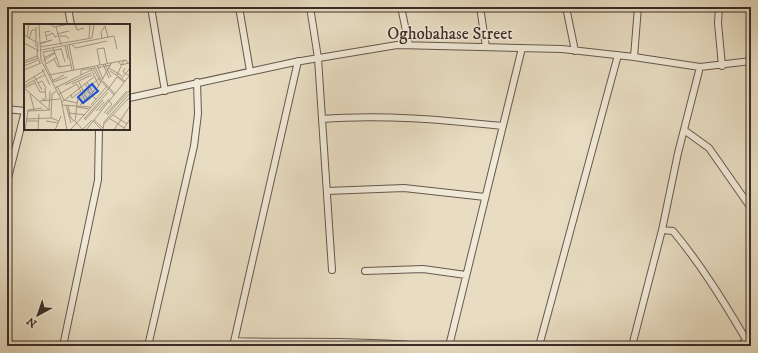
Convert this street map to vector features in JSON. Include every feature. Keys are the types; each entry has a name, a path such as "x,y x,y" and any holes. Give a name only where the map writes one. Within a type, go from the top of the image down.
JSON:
{"street":[{"path":"68,7 71,24"},
{"path":"151,7 165,91"},
{"path":"239,7 250,71"},
{"path":"310,7 318,58 332,270"},
{"path":"401,7 409,45"},
{"path":"480,7 486,47"},
{"path":"566,7 575,51"},
{"path":"634,57 638,7"},
{"path":"719,7 718,23 722,66"},
{"name":"Oghobahase Street","path":"130,98 165,91 196,82 298,61 397,45 522,48 575,51 634,57 700,67 722,66 751,61"},
{"path":"449,346 522,48"},
{"path":"539,346 618,55"},
{"path":"298,61 233,344 384,343 421,346"},
{"path":"632,346 662,230 684,130 700,67"},
{"path":"148,346 194,146 198,114 196,82"},
{"path":"7,109 24,111"},
{"path":"7,182 24,115"},
{"path":"322,119 346,117 441,120 503,126"},
{"path":"63,346 98,180 99,130"},
{"path":"684,130 710,148 751,208"},
{"path":"327,191 404,188 485,198"},
{"path":"662,230 672,231 689,251 719,293 748,342 737,346"},
{"path":"365,271 424,269 466,275"}]}
